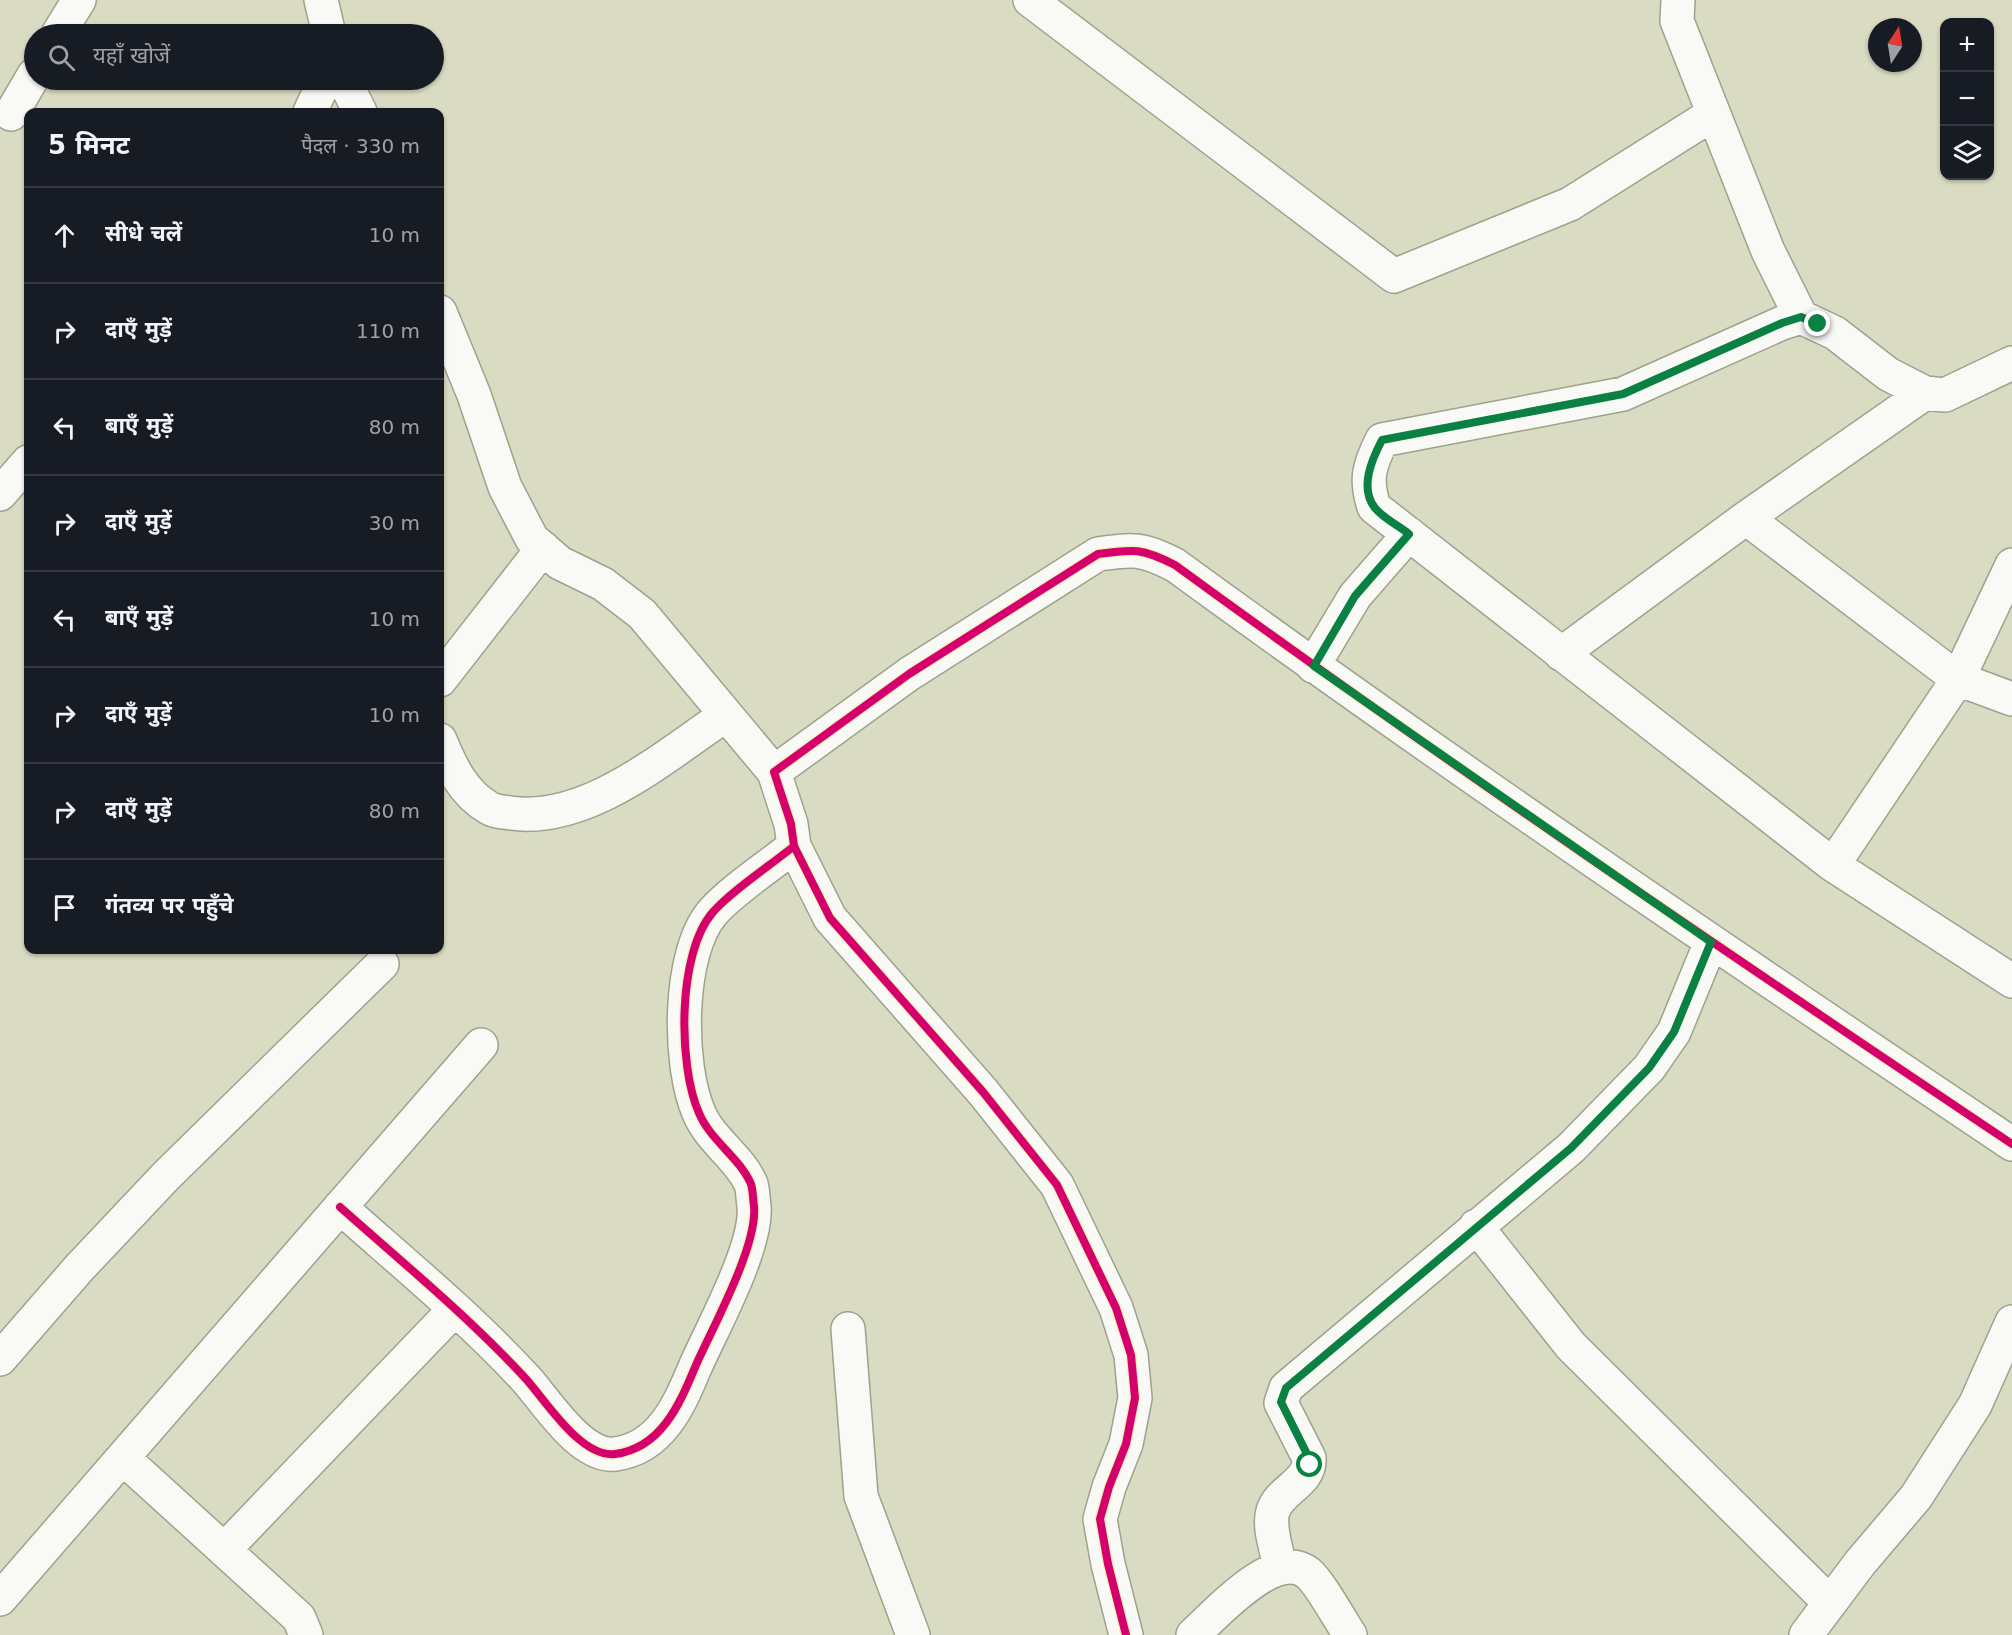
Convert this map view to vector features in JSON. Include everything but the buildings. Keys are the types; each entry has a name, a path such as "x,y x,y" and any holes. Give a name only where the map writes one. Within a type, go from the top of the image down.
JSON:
{"street":[{"path":"64,24 79,0"},
{"path":"321,0 327,24"},
{"path":"1030,0 1394,276 1570,204 1713,114"},
{"path":"1678,0 1677,21 1713,114 1768,250 1801,317 1835,333 1888,374 1925,393 1945,395 2012,363"},
{"path":"11,114 25,90"},
{"path":"312,108 320,90"},
{"path":"349,90 358,108"},
{"path":"1801,317 1782,323 1623,394 1382,440 1372,460 1367,487 1374,507 1833,865 2012,981"},
{"path":"444,322 474,395 505,487 532,539 560,563 603,584 642,614 774,772 791,824 794,846 830,918 982,1092 1057,1185 1116,1308 1131,1355 1135,1398 1126,1444 1109,1487 1100,1519 1108,1564 1126,1635"},
{"path":"1561,654 1746,518 1925,393"},
{"path":"0,494 24,467"},
{"path":"1746,518 1958,679 2012,699"},
{"path":"1314,666 1355,596 1409,534"},
{"path":"444,675 543,548"},
{"path":"774,772 909,674 1098,554 1135,549 1165,559 1314,666 1711,942 2012,1144"},
{"path":"1833,865 1958,679 2012,565"},
{"path":"444,750 450,765 466,790 491,810 523,814 569,808 613,790 726,715"},
{"path":"340,1207 455,1309 526,1379 563,1424 590,1448 614,1455 642,1445 657,1435 672,1417 748,1246 754,1210 751,1185 699,1115 686,1072 686,980 695,939 713,912 794,846"},
{"path":"1280,1567 1271,1519 1273,1510 1277,1501 1307,1474 1310,1465 1309,1458 1281,1402 1286,1388 1571,1148 1649,1068 1674,1032 1711,942"},
{"path":"0,1359 80,1268 166,1176 381,964"},
{"path":"0,1599 481,1045"},
{"path":"1476,1226 1571,1346 1830,1603"},
{"path":"224,1550 455,1309"},
{"path":"1806,1635 1860,1563 1917,1497 1975,1405 2012,1322"},
{"path":"848,1329 861,1496 913,1635"},
{"path":"123,1458 299,1618 306,1635"},
{"path":"1193,1635 1259,1577 1280,1567 1296,1568 1308,1573 1350,1635"}],"cycle path":[{"path":"1126,1635 1108,1564 1100,1519 1109,1487 1126,1444 1135,1398 1131,1355 1116,1308 1057,1185 983,1092 830,918 794,846 791,824 774,772 909,674 1098,554 1138,551 1154,555 1175,565 1278,640 1591,859 2012,1144"},
{"path":"340,1207 482,1334 526,1379 577,1438 602,1453 615,1454 645,1443 667,1422 683,1394 733,1286 749,1242 753,1222 754,1206 751,1184 740,1166 704,1123 692,1093 687,1068 685,1010 687,981 693,954 701,930 713,912 740,887 794,846"}],"route":[{"path":"1310,1465 1309,1458 1281,1402 1286,1388 1312,1363 1571,1148 1649,1068 1674,1032 1711,942 1314,666 1355,596 1409,534 1374,507 1367,487 1372,460 1382,440 1623,394 1782,323 1801,317 1818,324"}]}
